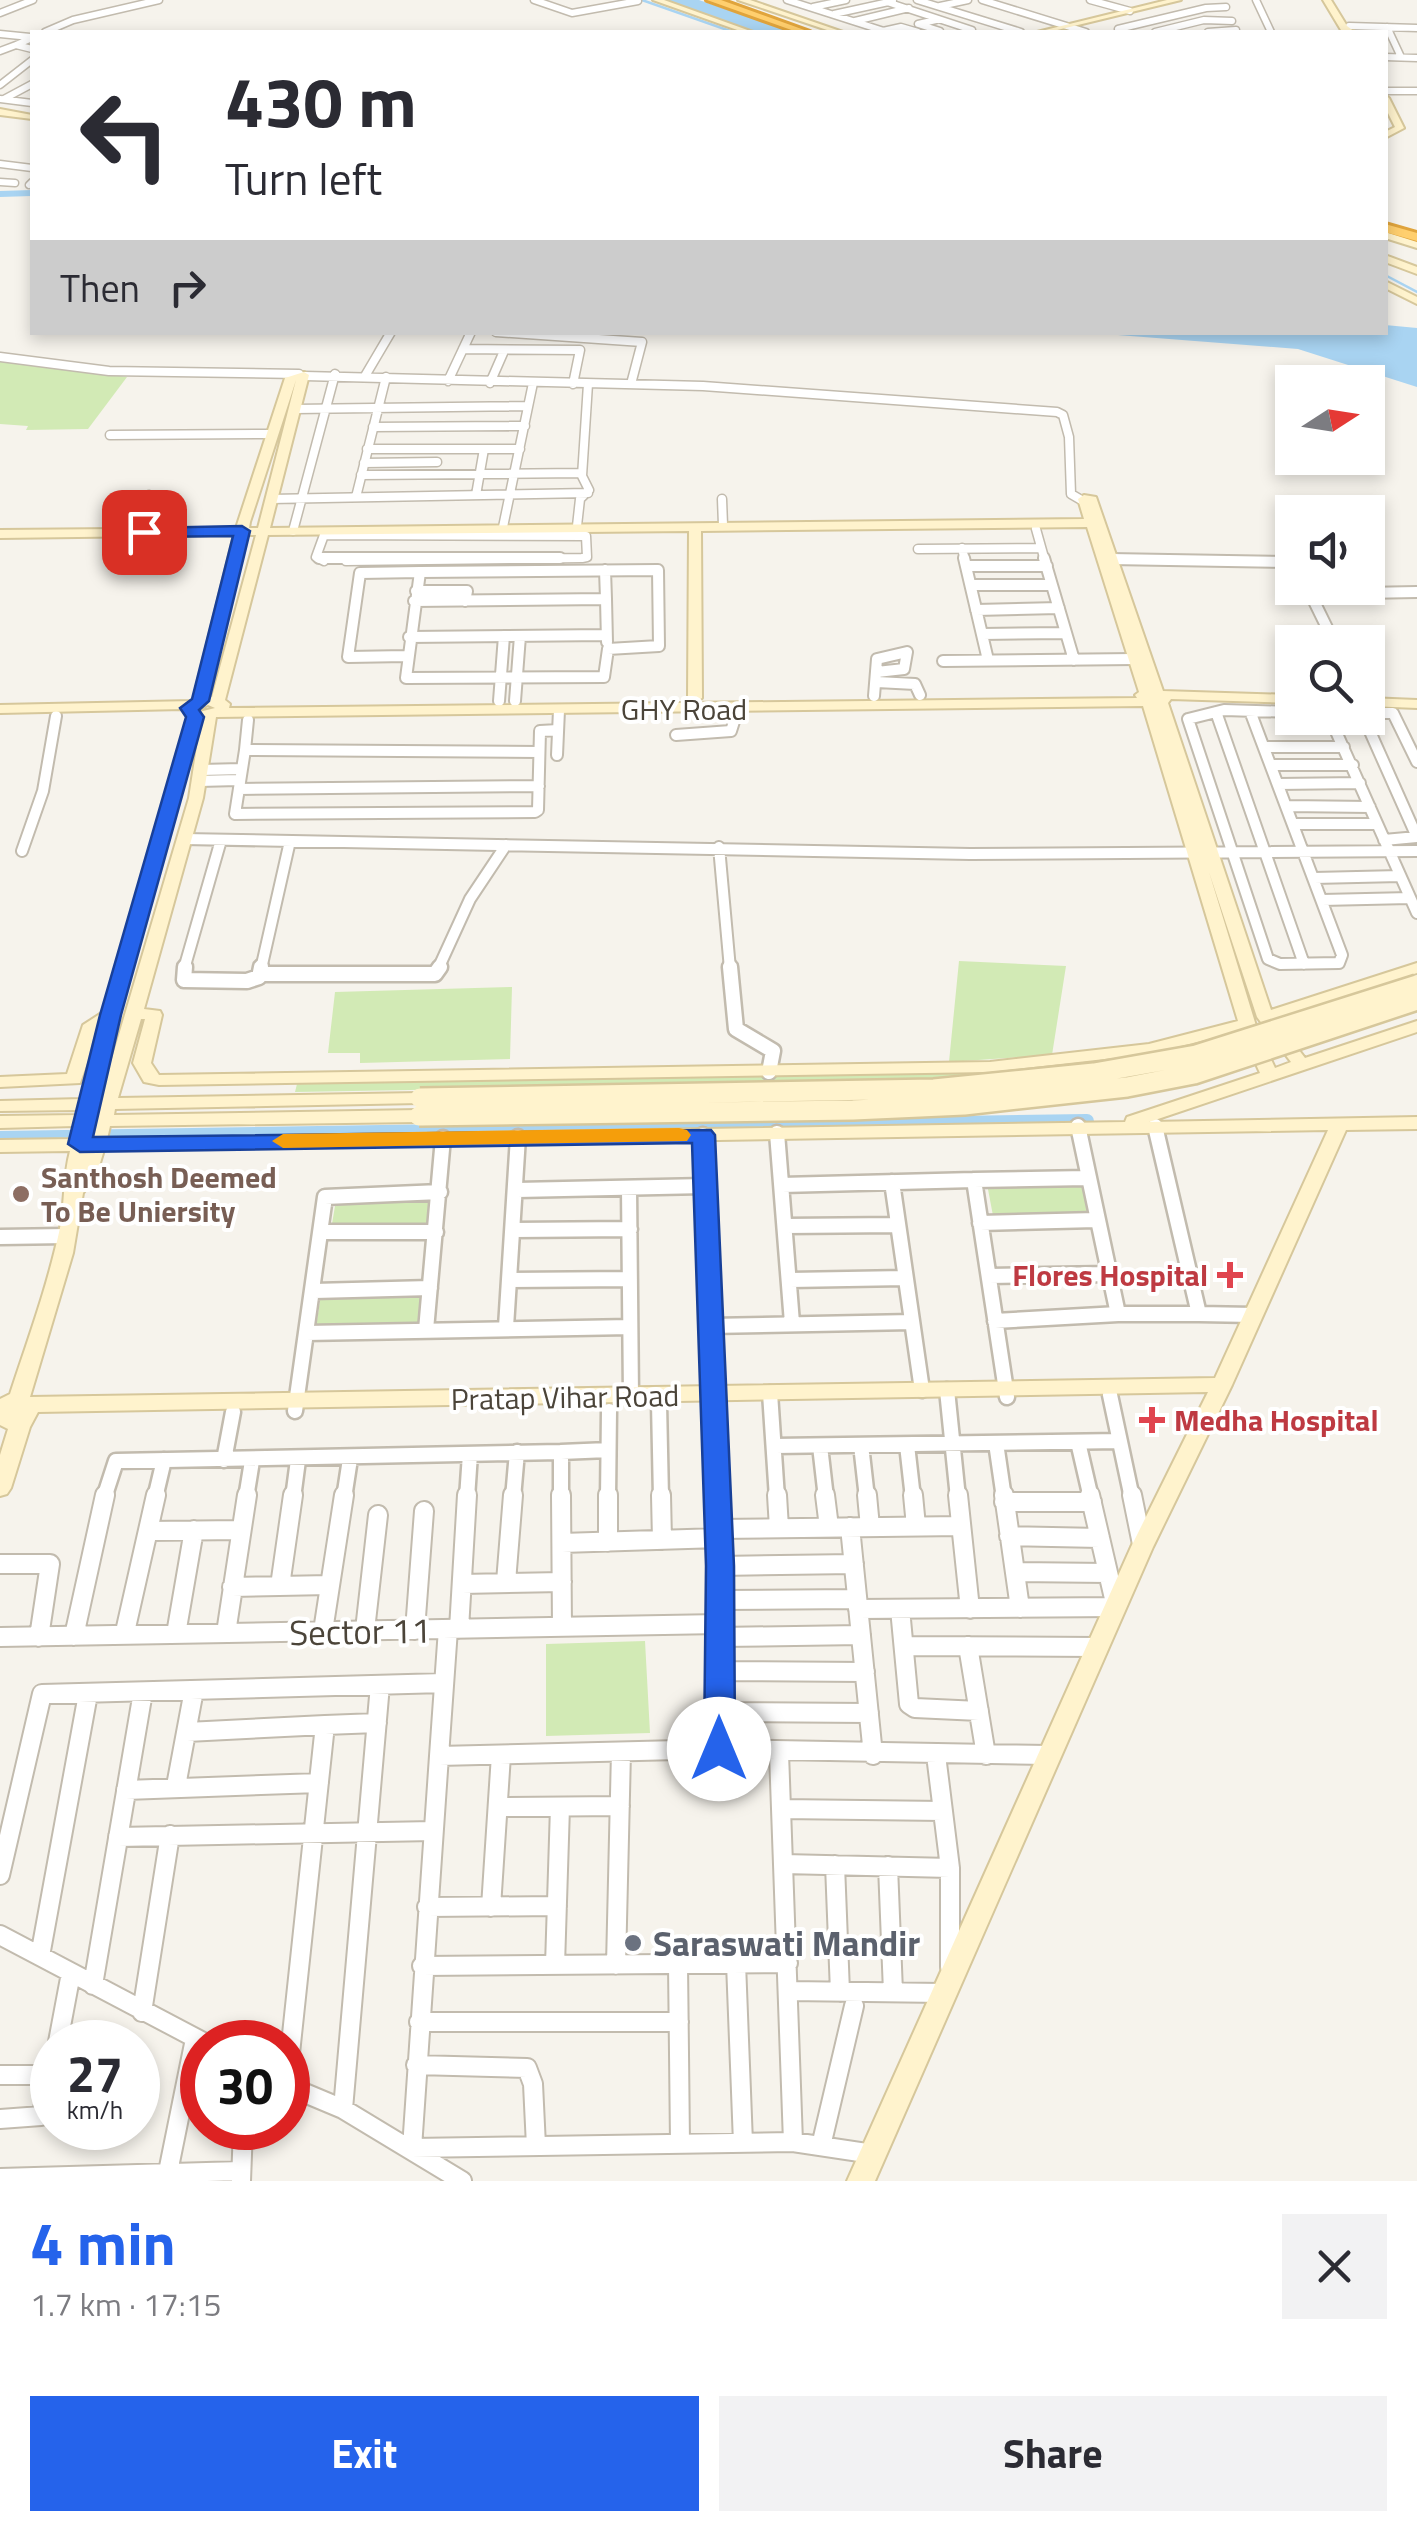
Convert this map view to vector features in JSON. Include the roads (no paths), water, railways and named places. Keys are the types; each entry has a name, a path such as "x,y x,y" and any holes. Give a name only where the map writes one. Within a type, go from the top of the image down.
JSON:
{"highway":[{"path":"700,0 786,30"},
{"path":"712,0 798,30"},
{"path":"1388,231 1417,239"}],"street":[{"path":"0,15 33,0"},
{"path":"50,30 73,20 159,0"},
{"path":"534,0 570,13 637,0 720,30"},
{"path":"657,0 742,30"},
{"path":"788,0 879,30"},
{"path":"798,4 818,0 830,4"},
{"path":"810,8 846,0"},
{"path":"832,14 896,0"},
{"path":"917,0 1014,30"},
{"path":"938,6 961,0"},
{"path":"982,0 1080,30"},
{"path":"1090,0 1130,11"},
{"path":"1104,4 1121,0"},
{"path":"1050,30 1177,0"},
{"path":"1256,0 1270,30"},
{"path":"1330,0 1344,28 1417,28"},
{"path":"746,1 833,30"},
{"path":"888,2 969,30"},
{"path":"853,22 929,4"},
{"path":"1118,29 1225,4 1236,30"},
{"path":"1152,6 1204,20 1232,21"},
{"path":"958,12 986,7 1001,12 974,18"},
{"path":"887,14 904,20 926,14"},
{"path":"0,15 7,19 0,33 30,38"},
{"path":"871,18 912,30"},
{"path":"977,30 1027,21 1014,18 991,23"},
{"path":"932,30 918,24 939,19"},
{"path":"1171,30 1204,20"},
{"path":"870,27 888,23"},
{"path":"1142,23 1165,30"},
{"path":"945,30 961,26"},
{"path":"1107,26 1122,30"},
{"path":"892,30 902,27"},
{"path":"1388,31 1401,58"},
{"path":"0,52 30,39"},
{"path":"16,46 30,48"},
{"path":"1397,48 1417,49"},
{"path":"1388,57 1417,58"},
{"path":"1,81 15,77 30,64"},
{"path":"15,77 30,81"},
{"path":"2,99 30,83"},
{"path":"1388,99 1417,91"},
{"path":"21,102 30,96"},
{"path":"2,99 30,103"},
{"path":"1388,104 1400,128 1388,133"},
{"path":"0,112 30,117"},
{"path":"3,166 30,168"},
{"path":"0,182 15,183"},
{"path":"1388,259 1417,271"},
{"path":"1388,283 1411,298"},
{"path":"365,376 389,335"},
{"path":"448,381 470,335"},
{"path":"540,335 642,342 631,384"},
{"path":"463,349 582,350 573,384"},
{"path":"490,382 504,351"},
{"path":"0,357 110,371 335,374 863,394 1058,412 1069,437 1071,493 1083,501 1135,659 1154,698"},
{"path":"293,531 335,374"},
{"path":"0,1444 67,1236 76,1190 86,1176 110,1015 128,950 263,531 302,375"},
{"path":"92,1127 134,1013 184,840 200,776 206,709 242,531 291,378 302,375"},
{"path":"356,497 386,377"},
{"path":"425,427 436,380"},
{"path":"463,406 467,382"},
{"path":"503,527 533,383"},
{"path":"588,384 582,473 588,493"},
{"path":"296,409 528,406"},
{"path":"373,427 525,426"},
{"path":"110,435 273,434"},
{"path":"367,449 520,450"},
{"path":"434,474 440,450"},
{"path":"476,495 484,450"},
{"path":"364,463 437,462"},
{"path":"361,475 582,473"},
{"path":"271,499 588,493"},
{"path":"577,526 580,499 588,493"},
{"path":"144,532 150,495"},
{"path":"722,500 723,525"},
{"path":"1083,501 1092,500 1271,1076"},
{"path":"0,534 477,530 586,536 587,556 471,560 325,561 316,556 324,535 477,530 503,527 1090,523"},
{"path":"695,525 695,698"},
{"path":"1036,529 1074,660"},
{"path":"471,560 477,530"},
{"path":"962,548 988,660"},
{"path":"918,549 1041,548"},
{"path":"1110,559 1275,562"},
{"path":"966,566 1047,566"},
{"path":"420,572 406,678 518,678 606,676 605,570"},
{"path":"406,656 348,657 360,573 660,572 658,647 608,649"},
{"path":"971,585 1052,585"},
{"path":"1385,592 1417,592"},
{"path":"415,596 465,601 606,599"},
{"path":"976,610 1059,608"},
{"path":"982,634 1066,633"},
{"path":"409,637 606,635"},
{"path":"504,636 502,678 507,701"},
{"path":"507,701 518,678 520,636"},
{"path":"943,660 1135,659"},
{"name":"GHY Road","path":"206,709 695,698 876,683 920,695 1154,698"},
{"path":"1154,698 1275,705"},
{"name":"GHY Road","path":"206,709 738,709 1154,698"},
{"path":"1385,709 1417,707"},
{"path":"0,708 206,709"},
{"path":"1250,712 1343,960 1280,964 1268,959 1188,719 1216,712 1275,708"},
{"path":"0,717 206,709"},
{"path":"676,734 730,731 738,709"},
{"path":"557,756 560,710"},
{"path":"1216,712 1304,964"},
{"path":"1385,712 1393,713 1417,762"},
{"path":"22,850 43,791 56,716"},
{"path":"248,720 238,816 535,812 541,730 558,730"},
{"path":"1338,735 1417,913"},
{"path":"184,840 970,854 1304,852 1386,846 1417,837 1377,735"},
{"path":"1264,747 1344,747"},
{"path":"245,750 539,752"},
{"path":"1271,766 1353,765"},
{"path":"200,776 539,786"},
{"path":"1278,784 1360,782"},
{"path":"1287,806 1370,806"},
{"path":"1294,824 1376,824"},
{"path":"221,840 182,979 247,980 261,974 342,973 411,978 435,974 446,959 477,887 506,845"},
{"path":"261,974 290,841"},
{"path":"1386,846 1417,851"},
{"path":"719,848 736,1028 773,1052 769,1072"},
{"path":"1314,878 1400,876"},
{"path":"1322,900 1410,898"},
{"path":"128,950 150,950"},
{"path":"134,1013 154,1015 142,1064 150,1078 159,1080 769,1072 1026,1064 1178,1044 1417,968"},
{"path":"0,1146 92,1127 420,1107 934,1089 1094,1073 1196,1055 1417,985"},
{"path":"420,1107 853,1110 964,1105 1091,1091 1194,1074 1417,1000"},
{"path":"0,1082 74,1079 91,1025 110,1015"},
{"path":"1256,1021 1303,1066"},
{"path":"1118,1126 1417,1026"},
{"path":"0,1106 92,1127"},
{"path":"0,1122 443,1138 1417,1123"},
{"path":"860,2181 1097,1647 1340,1124"},
{"path":"1078,1126 1118,1314"},
{"path":"1156,1126 1199,1314"},
{"path":"778,1133 792,1323"},
{"path":"703,1135 720,1566 719,1749"},
{"path":"506,1328 518,1137"},
{"path":"426,1330 443,1138"},
{"path":"782,1184 1088,1178"},
{"path":"974,1180 1006,1393"},
{"path":"892,1182 922,1390"},
{"path":"517,1190 705,1186"},
{"path":"629,1188 630,1396"},
{"path":"296,1407 328,1195 440,1192"},
{"path":"980,1222 1096,1220"},
{"path":"785,1226 898,1225"},
{"path":"514,1230 630,1229"},
{"path":"320,1232 436,1232"},
{"path":"0,1237 67,1236"},
{"path":"988,1276 1108,1274"},
{"path":"790,1280 906,1278"},
{"path":"510,1280 630,1279"},
{"path":"314,1290 430,1288"},
{"path":"995,1320 1118,1314 1254,1314"},
{"path":"710,1326 912,1322"},
{"path":"306,1333 630,1327"},
{"name":"Pratap Vihar Road","path":"771,1398 922,1390 947,1394"},
{"name":"Pratap Vihar Road","path":"13,1412 233,1412 630,1396 771,1398 1219,1390"},
{"name":"Pratap Vihar Road","path":"1006,1393 1110,1395 1219,1390"},
{"path":"947,1394 970,1609"},
{"path":"1110,1395 1142,1548"},
{"name":"Pratap Vihar Road","path":"13,1412 659,1403 713,1398"},
{"path":"771,1398 780,1528"},
{"path":"659,1403 662,1540"},
{"path":"608,1542 609,1410"},
{"path":"0,1488 13,1412"},
{"path":"224,1460 233,1412"},
{"path":"774,1446 1120,1441"},
{"path":"1078,1442 1116,1607"},
{"path":"996,1443 1020,1608"},
{"path":"861,1445 870,1527"},
{"path":"907,1445 916,1526"},
{"path":"820,1446 829,1527"},
{"path":"74,1636 112,1464 121,1460 350,1459 608,1450"},
{"path":"506,1582 517,1452"},
{"path":"561,1452 562,1626"},
{"path":"412,2148 444,1683 462,1584 470,1454"},
{"path":"323,1631 350,1459"},
{"path":"125,1632 164,1460"},
{"path":"280,1586 298,1460"},
{"path":"226,1633 252,1461"},
{"path":"1004,1502 1092,1502"},
{"path":"415,1630 424,1511"},
{"path":"366,1630 378,1515"},
{"path":"562,1543 662,1540 780,1528 961,1526"},
{"path":"850,1527 873,1754"},
{"path":"176,1634 194,1530"},
{"path":"148,1531 241,1530"},
{"path":"1009,1536 1100,1538"},
{"path":"0,1564 50,1564 39,1636"},
{"path":"720,1566 854,1564"},
{"path":"1015,1572 1108,1573"},
{"path":"462,1584 562,1582"},
{"path":"232,1587 329,1585"},
{"path":"720,1600 900,1609 1116,1607"},
{"path":"900,1609 907,1701 911,1706 978,1711"},
{"name":"Sector 11","path":"0,1637 562,1626 861,1635"},
{"path":"904,1646 1097,1647"},
{"path":"968,1646 986,1755"},
{"path":"720,1671 864,1672"},
{"path":"0,1875 40,1698 48,1692 444,1683"},
{"path":"343,2109 380,1685"},
{"path":"176,1786 194,1690"},
{"path":"92,1985 143,1692"},
{"path":"40,1956 88,1694"},
{"path":"720,1712 869,1713"},
{"path":"187,1732 377,1723"},
{"path":"294,2020 325,1725"},
{"path":"439,1756 719,1749 936,1756 1048,1755"},
{"path":"616,1964 621,1752"},
{"path":"779,1753 792,2142"},
{"path":"491,1907 501,1754"},
{"path":"936,1756 950,1868 946,1985"},
{"path":"126,1790 319,1783"},
{"path":"498,1808 620,1806"},
{"path":"555,1965 560,1807"},
{"path":"782,1808 943,1811"},
{"path":"118,1836 433,1832"},
{"path":"142,2012 170,1835"},
{"path":"784,1864 950,1868"},
{"path":"821,2146 847,1999 835,1865"},
{"path":"888,1866 892,1992"},
{"path":"427,1908 557,1906"},
{"path":"0,1935 180,2031"},
{"path":"736,1963 742,2142"},
{"path":"422,1966 788,1963"},
{"path":"678,1964 680,2143"},
{"path":"62,2020 71,1973"},
{"path":"789,1991 847,1999 946,1985"},
{"path":"419,2022 679,2022"},
{"path":"416,2065 526,2068 533,2084 536,2146"},
{"path":"0,2075 30,2075"},
{"path":"310,2095 343,2109 462,2181"},
{"path":"0,2119 30,2117"},
{"path":"168,2172 180,2121"},
{"path":"412,2148 792,2142 873,2154"},
{"path":"0,2178 168,2172 241,2176 242,2150"}],"water":[{"path":"665,0 699,0 786,30 751,30"},
{"path":"1388,325 1417,328 1417,387 1385,377 1385,365 1348,365 1298,349 1118,335 1388,335"}],"waterway":[{"path":"642,0 727,30"},
{"path":"0,194 30,193"},
{"path":"1388,277 1417,292"},
{"path":"0,1138 1087,1121"}],"place":[{"name":"Santhosh Deemed To Be Uniersity","path":"21,1194"},
{"name":"Flores Hospital","path":"1230,1275"},
{"name":"Medha Hospital","path":"1152,1420"},
{"name":"Saraswati Mandir","path":"633,1943"}]}
